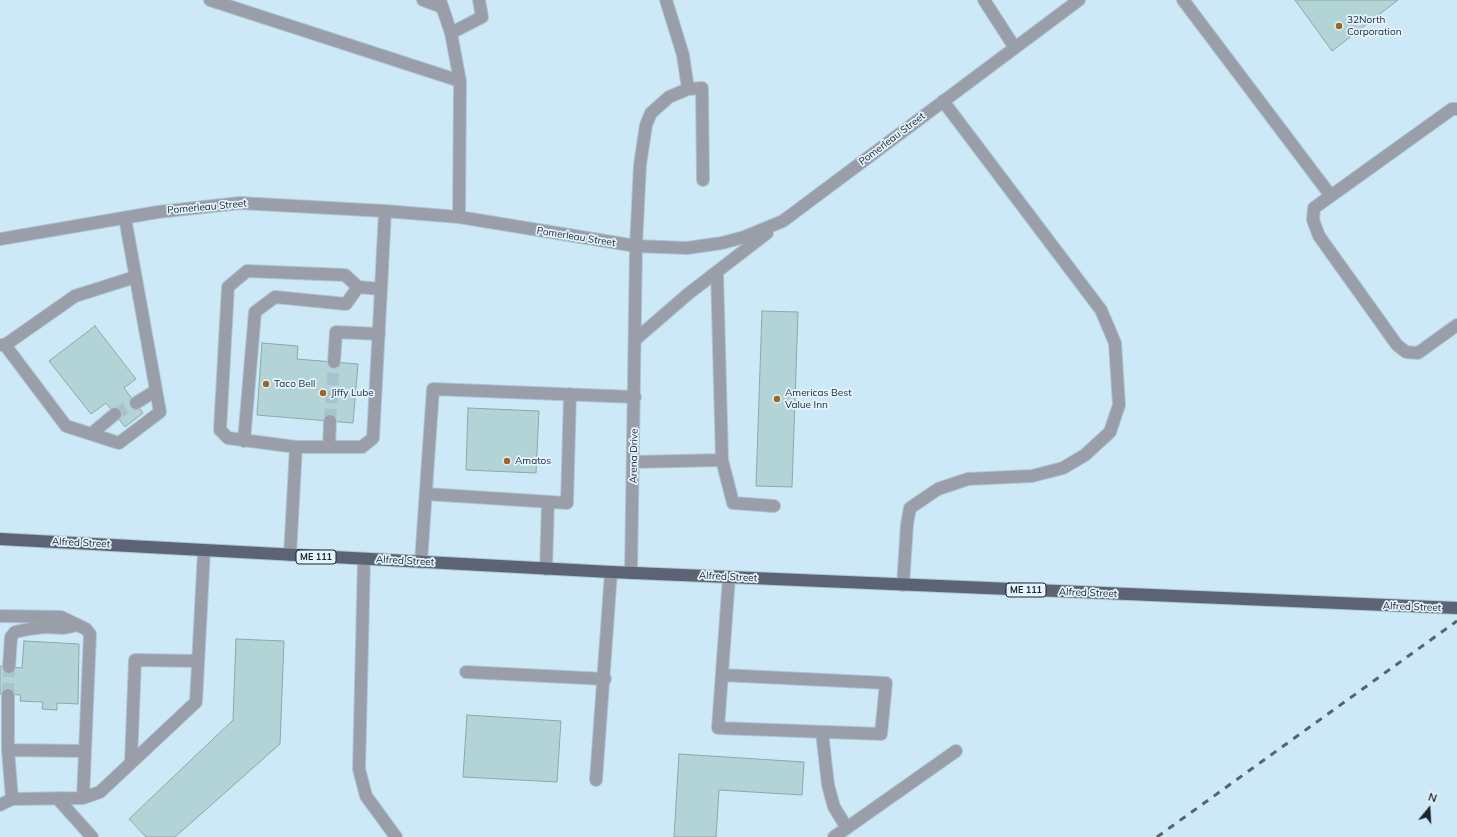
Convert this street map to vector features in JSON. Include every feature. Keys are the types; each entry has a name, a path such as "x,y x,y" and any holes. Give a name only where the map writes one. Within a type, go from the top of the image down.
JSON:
{"main road":[{"name":"Alfred Street","path":"0,539 546,569 1457,608"}],"street":[{"path":"210,0 460,81"},
{"path":"423,0 441,4 451,33 460,81 459,217"},
{"path":"451,33 482,17 479,0"},
{"path":"666,0 683,55 688,89 702,88 703,180"},
{"path":"984,0 1015,48"},
{"name":"Pomerleau Street","path":"0,239 192,207 240,203 385,211 459,217 636,246 687,248 705,246 744,237 783,221 1079,0"},
{"path":"1183,0 1330,196"},
{"name":"Arena Drive","path":"631,573 636,339 636,246 640,165 646,125 651,113 669,97 688,89"},
{"path":"903,585 907,524 910,508 938,489 968,479 1032,476 1062,468 1085,455 1110,432 1119,406 1115,343 1101,310 943,101"},
{"path":"1457,109 1452,109 1314,208 1313,220 1319,236 1397,345 1406,352 1418,353 1457,325"},
{"path":"381,289 358,287 345,275 247,271 228,287 220,430 228,438 296,447 362,447 373,438 379,334 385,211"},
{"path":"125,218 134,277 160,412 119,443 66,426 2,345 75,296 134,277"},
{"path":"636,339 688,294 783,221"},
{"path":"717,272 722,460 733,503 774,506"},
{"path":"244,441 255,312 275,297 346,304 358,287"},
{"path":"334,362 336,332 379,334"},
{"path":"421,562 433,389 635,397"},
{"path":"136,403 155,391"},
{"path":"426,494 567,503 570,394"},
{"path":"91,434 115,414"},
{"path":"329,447 330,421"},
{"path":"290,555 296,447"},
{"path":"634,462 722,460"},
{"path":"546,569 548,502"},
{"path":"0,805 12,799 83,798 100,792 196,702 204,551"},
{"path":"364,559 359,769 366,796 396,837"},
{"path":"596,780 605,679 611,572"},
{"path":"722,675 886,683 881,734 718,728 729,577"},
{"path":"0,616 61,617 86,629 90,634 83,798"},
{"path":"9,667 11,637 15,632 44,627 64,628 78,625"},
{"path":"131,762 135,660 198,661"},
{"path":"466,672 605,679"},
{"path":"8,694 4,720 12,799"},
{"path":"822,732 828,785 834,807 847,828"},
{"path":"8,750 84,751"},
{"path":"834,837 956,751"},
{"path":"57,798 92,837"}],"building":[{"name":"32North Corporation","path":"1295,0 1398,0 1332,51"},
{"name":"Americas Best Value Inn","path":"762,311 798,312 792,487 756,486"},
{"path":"95,326 136,379 124,388 143,413 125,427 106,403 91,414 49,361"},
{"path":"262,343 298,346 297,359 358,364 353,423 257,415"},
{"path":"468,408 539,411 536,473 466,470"},
{"path":"236,639 284,641 280,744 175,837 146,837 129,819 233,720"},
{"path":"24,641 79,644 78,704 57,703 57,710 42,709 43,702 20,701 21,695 0,694 0,666 22,668"},
{"path":"467,715 561,721 557,782 463,777"},
{"path":"679,754 804,762 802,795 719,790 716,837 674,837"}],"tunnel":[{"path":"330,421 334,362"},
{"path":"115,414 136,403"},
{"path":"8,695 9,667"}],"railway":[{"path":"1157,837 1457,621"}],"place":[{"name":"32North Corporation","path":"1339,26"},
{"name":"Taco Bell","path":"266,384"},
{"name":"Jiffy Lube","path":"323,393"},
{"name":"Americas Best Value Inn","path":"777,399"},
{"name":"Amatos","path":"507,461"}]}
